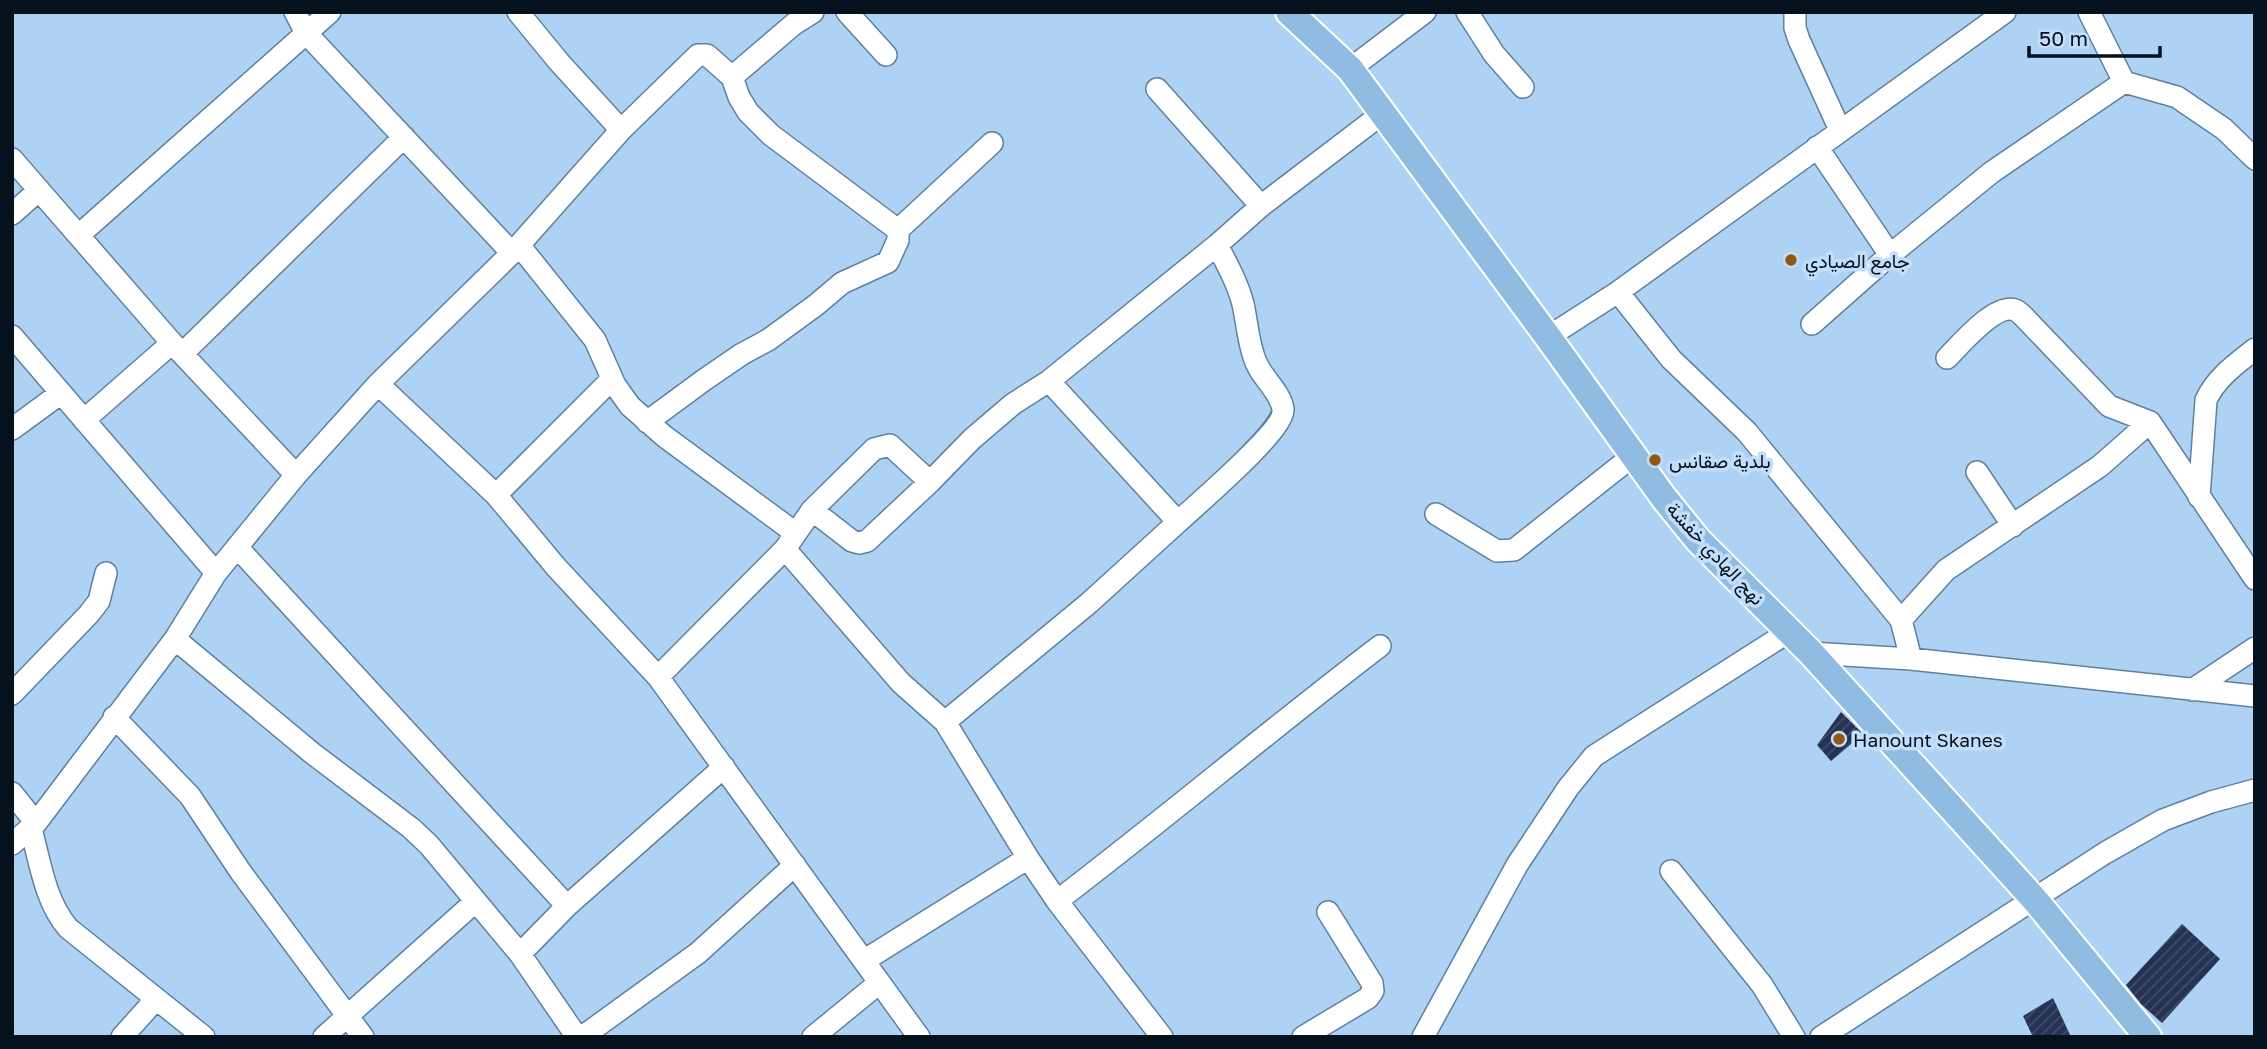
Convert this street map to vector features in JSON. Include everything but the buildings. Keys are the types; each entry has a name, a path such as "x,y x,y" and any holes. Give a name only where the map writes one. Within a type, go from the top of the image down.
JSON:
{"main road":[{"name":"نهج الهادي خفشة","path":"1289,12 1350,69 1664,498 1698,540 1811,653 2035,900 2145,1036"}],"street":[{"path":"295,12 306,33 404,138 516,249 595,340 621,396 647,422 789,540 901,683 945,722 1057,901 1160,1036"},
{"path":"79,235 330,12"},
{"path":"518,12 621,130"},
{"path":"732,77 789,18 813,12"},
{"path":"847,12 886,55"},
{"path":"1350,69 1425,12"},
{"path":"1467,12 1494,54 1522,87"},
{"path":"1795,12 1795,28 1799,40 1840,130"},
{"path":"1548,337 1618,292 2005,12"},
{"path":"2089,12 2124,82 2177,97 2224,129 2255,159"},
{"path":"12,844 34,826 175,639 216,573 296,475 378,384 516,249 621,130 698,55 707,55 732,77 748,112 771,135 898,230"},
{"path":"1812,324 1890,255 1992,173 2124,82"},
{"path":"1157,89 1261,206"},
{"path":"812,510 852,541 867,541 972,439 1013,404 1049,381 1261,206 1383,113"},
{"path":"84,420 178,348 404,138"},
{"path":"647,422 742,354 768,340 842,282 888,262 898,240 898,230 992,144"},
{"path":"1817,147 1890,255"},
{"path":"12,159 178,348 296,475"},
{"path":"12,214 38,191"},
{"path":"945,722 1089,603 1251,454 1281,420 1284,411 1255,363 1243,303 1217,245"},
{"path":"1618,292 1671,359 1747,432 1901,620 1912,659"},
{"path":"1947,358 1991,316 2003,310 2014,309 2109,406 2150,422 2255,579"},
{"path":"12,336 216,573"},
{"path":"2199,497 2206,400 2212,387 2255,349"},
{"path":"496,495 612,379"},
{"path":"1049,381 1178,522"},
{"path":"378,384 496,495 556,567 658,677 919,1037"},
{"path":"12,429 61,393"},
{"path":"1901,620 1946,570 2100,466 2150,422"},
{"path":"658,677 789,540 812,510 874,449 890,445 930,482"},
{"path":"1436,514 1497,551 1514,550 1634,455"},
{"path":"1977,472 2014,526"},
{"path":"237,547 567,906"},
{"path":"12,694 89,614 99,601 106,573"},
{"path":"1423,1037 1517,864 1568,788 1594,756 1790,631"},
{"path":"175,639 312,753 411,828 429,845 520,954 580,1037 698,953 795,865"},
{"path":"1057,901 1295,710 1380,646"},
{"path":"2192,690 2255,648"},
{"path":"1811,653 1912,659 2255,696"},
{"path":"114,717 190,796 240,871 363,1037"},
{"path":"520,954 567,906 724,768"},
{"path":"1821,1037 2105,853 2163,820 2211,802 2255,790"},
{"path":"12,793 34,826 50,899 59,917 77,937 204,1037"},
{"path":"865,960 1028,858"},
{"path":"1671,871 1762,985 1794,1037"},
{"path":"324,1037 476,901"},
{"path":"1303,1037 1368,998 1373,991 1372,982 1328,912"},
{"path":"813,1037 879,983"},
{"path":"121,1037 156,999"}],"place":[{"name":"جامع الصيادي","path":"1791,260"},
{"name":"بلدية صقانس","path":"1655,460"},
{"name":"Hanount Skanes","path":"1839,739"}]}
